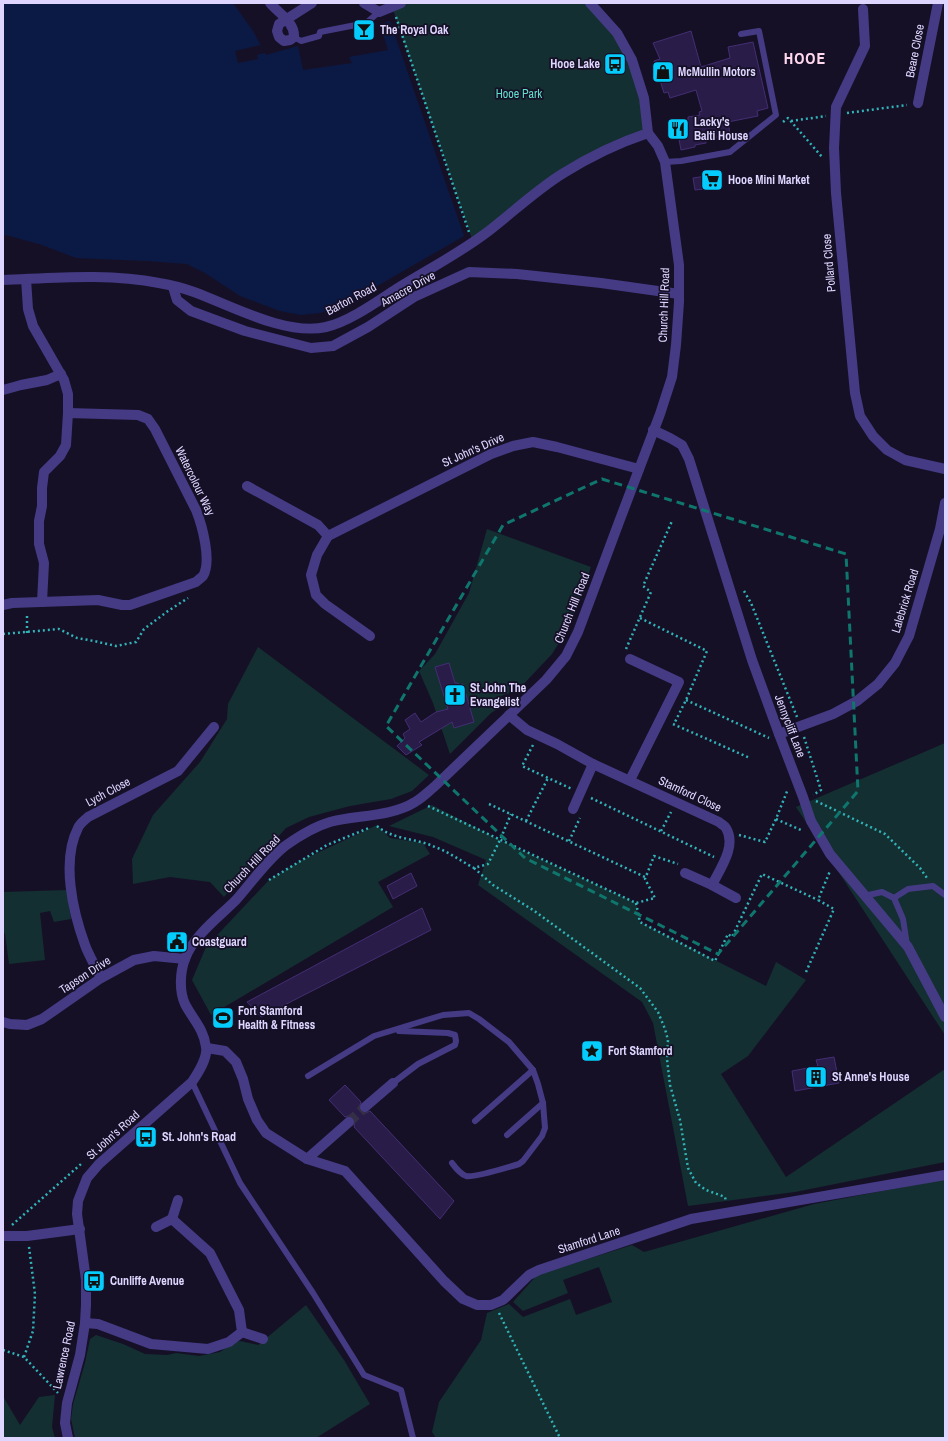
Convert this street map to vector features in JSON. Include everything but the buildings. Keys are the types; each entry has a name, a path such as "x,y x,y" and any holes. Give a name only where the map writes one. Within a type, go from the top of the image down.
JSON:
{"street":[{"path":"270,3 287,20 292,25 294,37 290,40 284,41 279,37 277,31 279,24 287,20 312,3"},
{"path":"364,3 378,12 397,5"},
{"path":"590,3 617,33 632,60 644,98 648,133"},
{"name":"Beare Close","path":"918,103 938,3"},
{"name":"Pollard Close","path":"863,8 865,46 836,107 834,148 836,193 855,393 860,416 873,436 887,450 905,460 945,469"},
{"name":"Church Hill Road","path":"207,1048 203,1035 185,1003 181,975 185,959 191,947 205,930 283,848 304,833 330,822 393,811 417,801 434,787 546,680 566,656 575,638 660,414 672,377 676,345 679,265 665,162 658,146 648,133"},
{"name":"Barton Road","path":"3,280 106,276 160,283 192,291 270,321 288,326 312,329 325,328 335,325 357,313 473,242 561,175 598,153 648,133"},
{"name":"Amacre Drive","path":"173,287 176,300 191,311 245,331 311,348 333,346 368,327 414,297 469,272 517,274 601,283 679,294"},
{"path":"26,279 28,309 33,326 61,374 68,394 66,445 60,456 44,472 39,544 44,563 42,602"},
{"path":"3,390 47,380 61,374"},
{"name":"Watercolour Way","path":"68,414 138,415 148,419 162,443 196,510 201,523 204,538 206,566 203,577 196,582"},
{"name":"Jennycliff Lane","path":"653,430 682,445 689,460 752,660 811,821 830,854 908,947 945,1017"},
{"name":"St John's Drive","path":"328,536 491,454 513,446 533,442 639,469"},
{"path":"247,486 318,525 328,536 317,555 311,575 316,595 325,604 370,636"},
{"name":"Lalebrick Road","path":"778,734 833,714 857,702 878,684 895,663 910,636 940,529 945,503"},
{"path":"3,605 27,602 98,600 122,605 130,605 196,582"},
{"path":"630,659 679,682 662,719 630,780"},
{"name":"Stamford Close","path":"509,715 527,730 593,764 719,822 726,828 727,831"},
{"name":"Lych Close","path":"101,978 85,946 74,907 69,868 72,842 79,826 88,816 178,771 214,727"},
{"path":"573,808 593,764"},
{"path":"712,885 728,851 730,840 727,831"},
{"path":"685,873 736,898"},
{"name":"Tapson Drive","path":"3,1022 10,1024 27,1024 42,1019 101,978 134,960 154,956 185,959"},
{"path":"207,1048 225,1052 236,1062 257,1120 266,1133 307,1159 344,1171 444,1281 463,1299 477,1305 494,1304"},
{"name":"St John's Road","path":"80,1230 77,1214 78,1201 87,1178 99,1164 192,1082 201,1069 207,1048"},
{"path":"365,1106 393,1083"},
{"path":"307,1159 349,1122"},
{"name":"Stamford Lane","path":"494,1304 503,1300 529,1275 539,1270 692,1219 945,1175"},
{"path":"156,1227 172,1219 178,1200"},
{"path":"172,1219 210,1253 240,1310 242,1332"},
{"path":"5,1232 27,1236 80,1230"},
{"name":"Lawrence Road","path":"68,1438 65,1424 67,1402 80,1355 85,1323 86,1280 80,1230"},
{"path":"85,1323 98,1324 151,1344 208,1349 229,1342 242,1332"},
{"path":"242,1332 263,1339"}],"lane":[{"path":"294,37 301,41 319,36 320,32 366,23 378,12"},
{"path":"665,162 681,161 730,152 776,115 759,30 741,34"},
{"path":"894,898 908,889 933,886 945,895"},
{"path":"864,896 882,892 894,898 903,919 908,947"},
{"path":"308,1076 374,1036 442,1015 469,1013 480,1018 509,1042 533,1070 543,1103 546,1128 542,1136 519,1164 466,1176 461,1173 452,1163"},
{"path":"393,1030 448,1033 455,1035 456,1041 455,1045 418,1064 393,1083"},
{"path":"475,1121 533,1070"},
{"path":"192,1082 240,1183 364,1375 401,1390 413,1438"},
{"path":"507,1135 543,1103"}],"path":[{"path":"397,5 473,242"},
{"path":"791,122 918,103"},
{"path":"782,123 788,118 835,172"},
{"path":"630,659 623,657 651,592 643,586 672,521"},
{"path":"3,634 60,630 77,638 94,640 116,646 136,642 144,629 168,610 192,596 196,582"},
{"path":"740,585 751,604 801,726 820,790 811,796 817,801 885,834 920,868 933,886"},
{"path":"27,602 27,633"},
{"path":"640,618 707,651 674,724"},
{"path":"686,700 782,744"},
{"path":"662,719 750,758"},
{"path":"537,735 522,766 723,861"},
{"path":"727,831 765,842 776,819 794,773"},
{"path":"526,821 548,778"},
{"path":"417,801 636,903 655,898 645,878 654,856 680,865 685,873"},
{"path":"661,831 676,802"},
{"path":"489,804 646,876"},
{"path":"253,879 269,880 327,845 381,824 393,811"},
{"path":"474,868 488,864 511,814"},
{"path":"776,819 804,831"},
{"path":"377,825 388,834 416,840 436,847 474,868 493,885 533,910 640,988 658,1012 666,1029 668,1040 667,1059 670,1085 680,1120 688,1168 696,1182 706,1190 725,1197"},
{"path":"818,900 832,868"},
{"path":"636,903 640,922 715,960 728,934 732,937 762,874 818,900 834,910 806,972"},
{"path":"5,1232 81,1164 92,1172"},
{"path":"24,1357 32,1331 35,1294 27,1236"},
{"path":"494,1304 560,1438"},
{"path":"3,1350 24,1357 67,1402"}],"highlighted area":[{"path":"602,479 846,554 858,791 718,954 525,858 386,726 503,525"}],"green space":[{"name":"Hooe Park","path":"401,3 590,3 632,60 648,133 598,153 473,242 392,7"},
{"path":"487,529 591,567 569,627 552,654 518,690 501,696 504,705 491,713 450,754 433,703 419,671 435,654 469,593"},
{"path":"258,647 429,775 412,791 391,799 350,806 309,817 286,828 224,897 210,882 170,877 133,884 132,859 153,815 200,762 227,719 228,704"},
{"path":"945,743 945,1035 796,807"},
{"path":"432,805 500,840 636,903 640,922 766,986 776,962 806,980 748,1056 721,1074 786,1177 945,1069 945,1162 795,1192 688,1206 653,1023 642,1002 478,885 486,860 433,837 389,826"},
{"path":"377,825 390,838 423,843 430,854 378,882 393,907 211,1015 192,980 206,947 269,880 300,861"},
{"path":"67,890 71,919 54,922 50,911 40,913 45,960 9,964 5,934 3,931 3,892"},
{"path":"945,1179 945,1438 436,1438 432,1432 439,1402 481,1340 487,1313 509,1304 523,1317 570,1299 576,1315 612,1302 599,1267 563,1280 568,1293 523,1311 513,1302 537,1275 632,1245 644,1252 814,1204"},
{"path":"306,1305 344,1360 370,1404 316,1438 75,1438 71,1419 73,1404 85,1363 90,1339 96,1335 123,1344 145,1354 167,1355 176,1353 199,1356 220,1352 233,1343 240,1341 258,1345"},
{"path":"3,1378 4,1398 20,1425 39,1397 55,1395 52,1427 55,1438 3,1438"}],"water":[{"path":"3,3 233,3 253,31 266,55 298,46 303,70 352,63 349,57 388,50 380,24 390,21 464,236 346,304 320,313 301,315 280,311 240,296 205,273 187,264 76,258 42,245 6,235 3,236"}],"pier":[{"path":"260,45 265,53 257,55 258,59 238,63 235,51"}],"tunnel":[{"path":"349,1122 365,1107"}],"place":[{"name":"The Royal Oak","path":"364,30"},
{"name":"Hooe Lake","path":"615,64"},
{"name":"McMullin Motors","path":"663,72"},
{"name":"Lacky's Balti House","path":"678,129"},
{"name":"Hooe Mini Market","path":"712,180"},
{"name":"St John The Evangelist","path":"455,695"},
{"name":"Coastguard","path":"177,942"},
{"name":"Fort Stamford Health & Fitness","path":"223,1018"},
{"name":"Fort Stamford","path":"592,1051"},
{"name":"St Anne's House","path":"816,1077"},
{"name":"St. John's Road","path":"146,1137"},
{"name":"Cunliffe Avenue","path":"94,1281"}],"district":[{"name":"HOOE","path":"805,58"}]}
